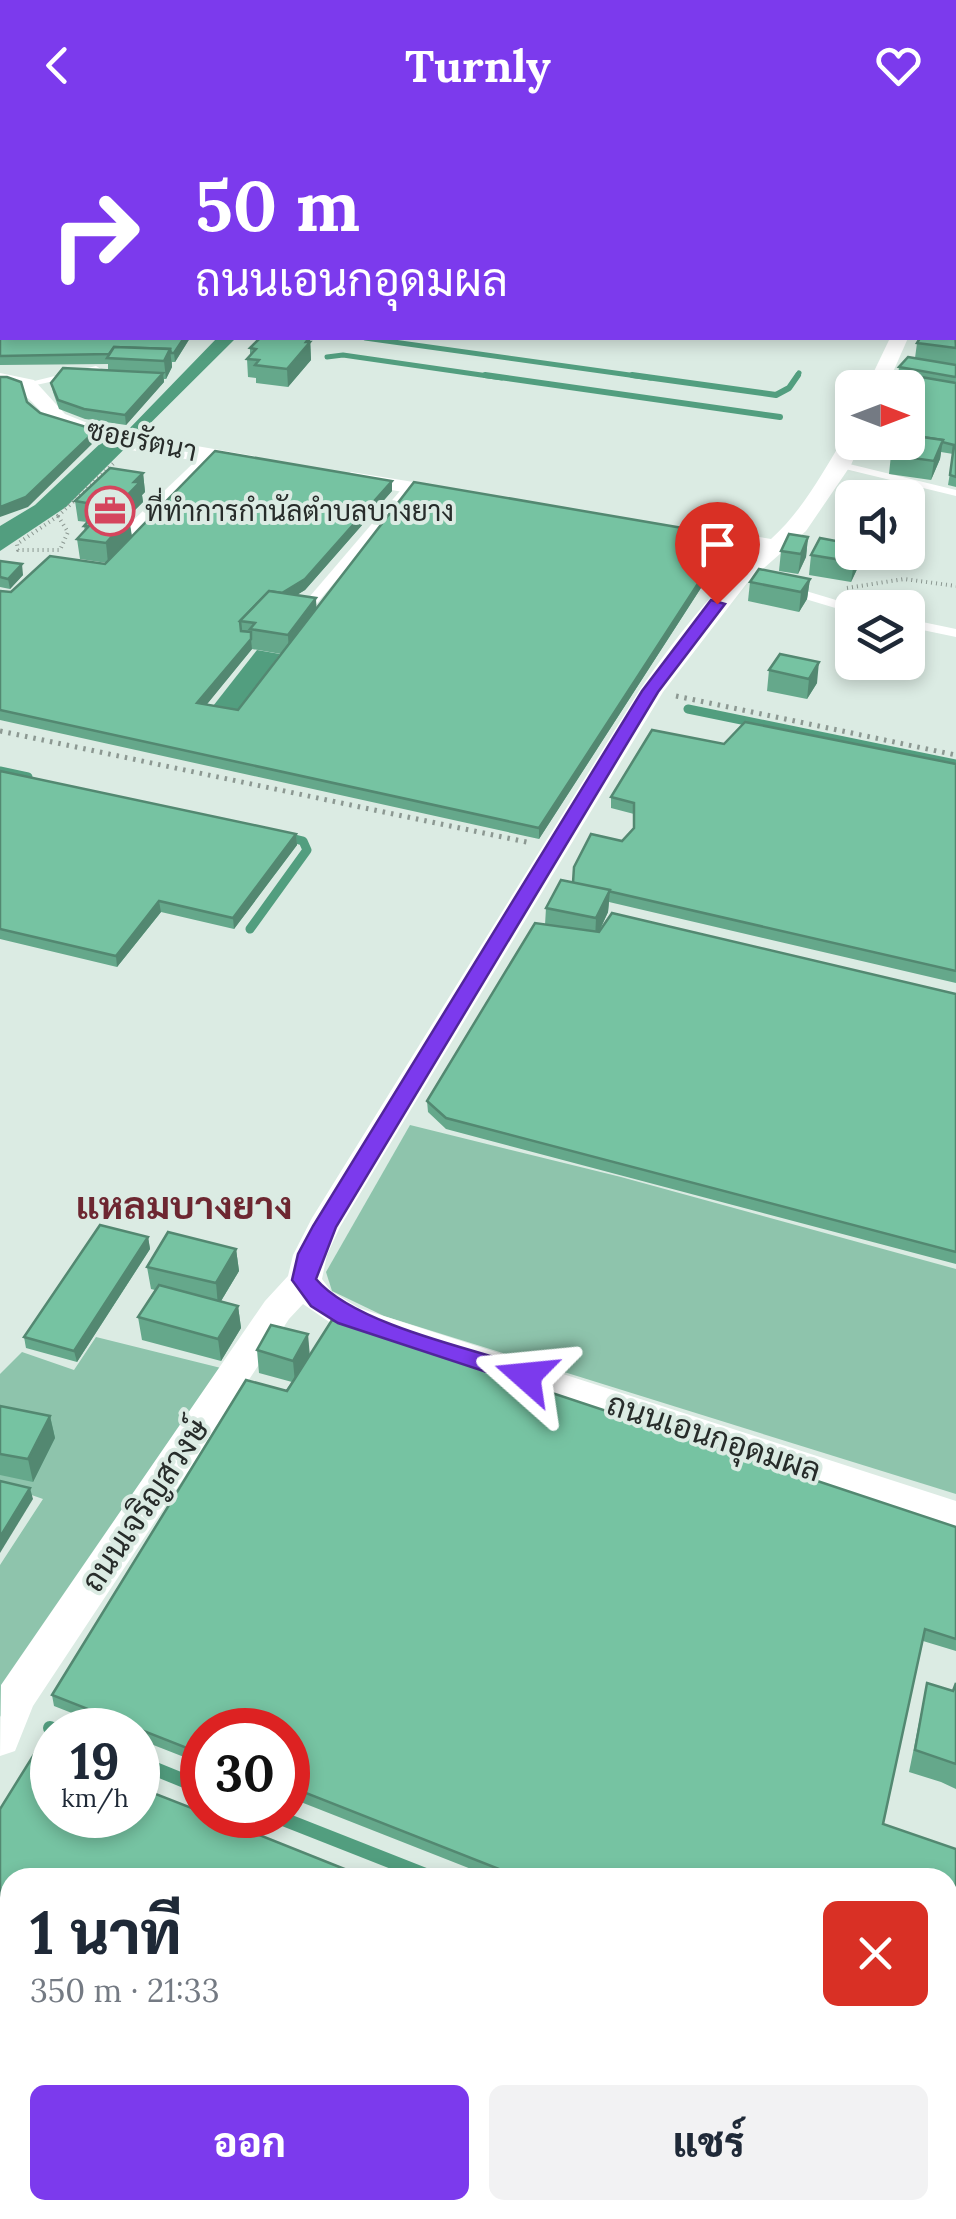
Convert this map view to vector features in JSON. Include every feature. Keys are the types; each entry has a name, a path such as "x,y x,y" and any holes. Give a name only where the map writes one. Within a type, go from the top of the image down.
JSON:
{"street":[{"path":"884,370 898,340"},
{"path":"0,380 27,384"},
{"name":"ซอยรัตนา","path":"27,384 61,420 110,436 286,468"},
{"path":"304,1280 310,1254 324,1226 651,691 694,630 749,580 775,546 798,526 842,460"},
{"path":"322,474 464,496"},
{"path":"669,529 775,546"},
{"name":"ถนนเอนกอุดมผล","path":"304,1280 320,1300 347,1317 956,1516"},
{"name":"ถนนเจริญสวงษ์","path":"0,1738 16,1698 277,1310 304,1280"}],"lane":[{"path":"27,384 96,369"},
{"path":"128,532 208,454"},
{"path":"868,460 956,493"},
{"path":"310,605 408,487"},
{"path":"776,587 835,604"},
{"path":"925,627 956,633"}],"path":[{"path":"58,516 68,532 60,550 18,550 17,544 25,536 58,516 138,443"},
{"path":"823,600 857,584 883,580 904,578 956,586"},
{"path":"651,691 956,754"},
{"path":"0,731 557,848"}],"shaded area":[{"path":"215,340 234,340 66,507 0,551 0,526 35,505 103,441 126,432"},
{"path":"257,650 280,654 232,720 206,715"},
{"path":"410,1125 621,1177 956,1269 956,1494 384,1316 332,1291 326,1272"},
{"path":"96,1337 225,1369 0,1717 0,1565 43,1499 0,1484 0,1374 22,1352 74,1370"}],"building":[{"path":"0,340 183,340 174,353 170,349 114,347 109,354 0,356"},
{"path":"258,340 310,342 287,369 255,365 259,360 247,359 256,349 250,348"},
{"path":"956,340 956,348 917,343"},
{"path":"114,347 170,349 164,361 107,358"},
{"path":"908,357 956,365 956,376 955,377 899,367"},
{"path":"63,368 163,373 125,415 84,409 58,400 51,383"},
{"path":"0,377 21,382 27,402 40,413 93,429 26,497 0,507"},
{"path":"925,378 956,383 956,477 950,475 954,445 925,437"},
{"path":"925,437 943,440 934,461 925,460"},
{"path":"215,451 392,481 305,579 282,593 269,591 240,621 241,631 251,632 251,639 197,703 238,710 414,482 729,536 539,828 0,710 0,591 11,592 50,556 105,564"},
{"path":"110,468 143,473 134,482 140,482 115,508 75,501"},
{"path":"96,512 129,517 106,543 77,539"},
{"path":"789,534 808,537 801,554 781,551"},
{"path":"820,538 835,541 835,559 811,555"},
{"path":"0,561 22,564 8,579 0,577"},
{"path":"759,569 810,579 801,592 750,582"},
{"path":"269,591 316,598 288,635 250,629 255,623 240,621"},
{"path":"780,654 819,662 809,679 769,670"},
{"path":"745,722 956,764 956,971 573,883 574,867 591,834 622,841 634,828 634,803 611,797 652,730 724,744"},
{"path":"0,771 296,834 233,918 159,901 116,956 0,929"},
{"path":"561,880 610,890 596,918 546,908"},
{"path":"612,913 956,994 956,1252 446,1118 427,1101 535,923 599,932"},
{"path":"100,1225 148,1237 74,1351 24,1337"},
{"path":"168,1232 236,1249 216,1283 147,1267"},
{"path":"159,1285 238,1306 218,1339 138,1317"},
{"path":"332,1320 956,1527 956,1639 925,1629 883,1824 956,1849 956,1868 497,1868 310,1795 310,1708 180,1708 180,1745 160,1737 160,1708 85,1708 52,1695 246,1380 287,1391"},
{"path":"271,1325 308,1334 293,1361 257,1350"},
{"path":"0,1406 50,1416 28,1459 0,1454"},
{"path":"0,1481 30,1488 0,1537"},
{"path":"927,1683 953,1691 956,1683 956,1764 915,1750"},
{"path":"30,1761 30,1838 160,1838 160,1796 180,1803 180,1838 267,1838 342,1868 0,1868 0,1809"}],"waterway":[{"path":"379,340 651,378"},
{"path":"327,357 343,355 502,378"},
{"path":"796,377 799,373"},
{"path":"485,375 780,417"},
{"path":"632,375 776,395 789,388 796,377"},
{"path":"688,709 956,764"},
{"path":"0,771 28,777"},
{"path":"250,929 307,850 303,841 283,836"},
{"path":"160,1771 180,1779"},
{"path":"310,1830 408,1868"}],"place":[{"name":"ที่ทำการกำนัลตำบลบางยาง","path":"110,511"}],"district":[{"name":"แหลมบางยาง","path":"184,1206"}],"route":[{"path":"526,1376 347,1317 320,1300 304,1280 310,1254 651,691 717,604"}]}
